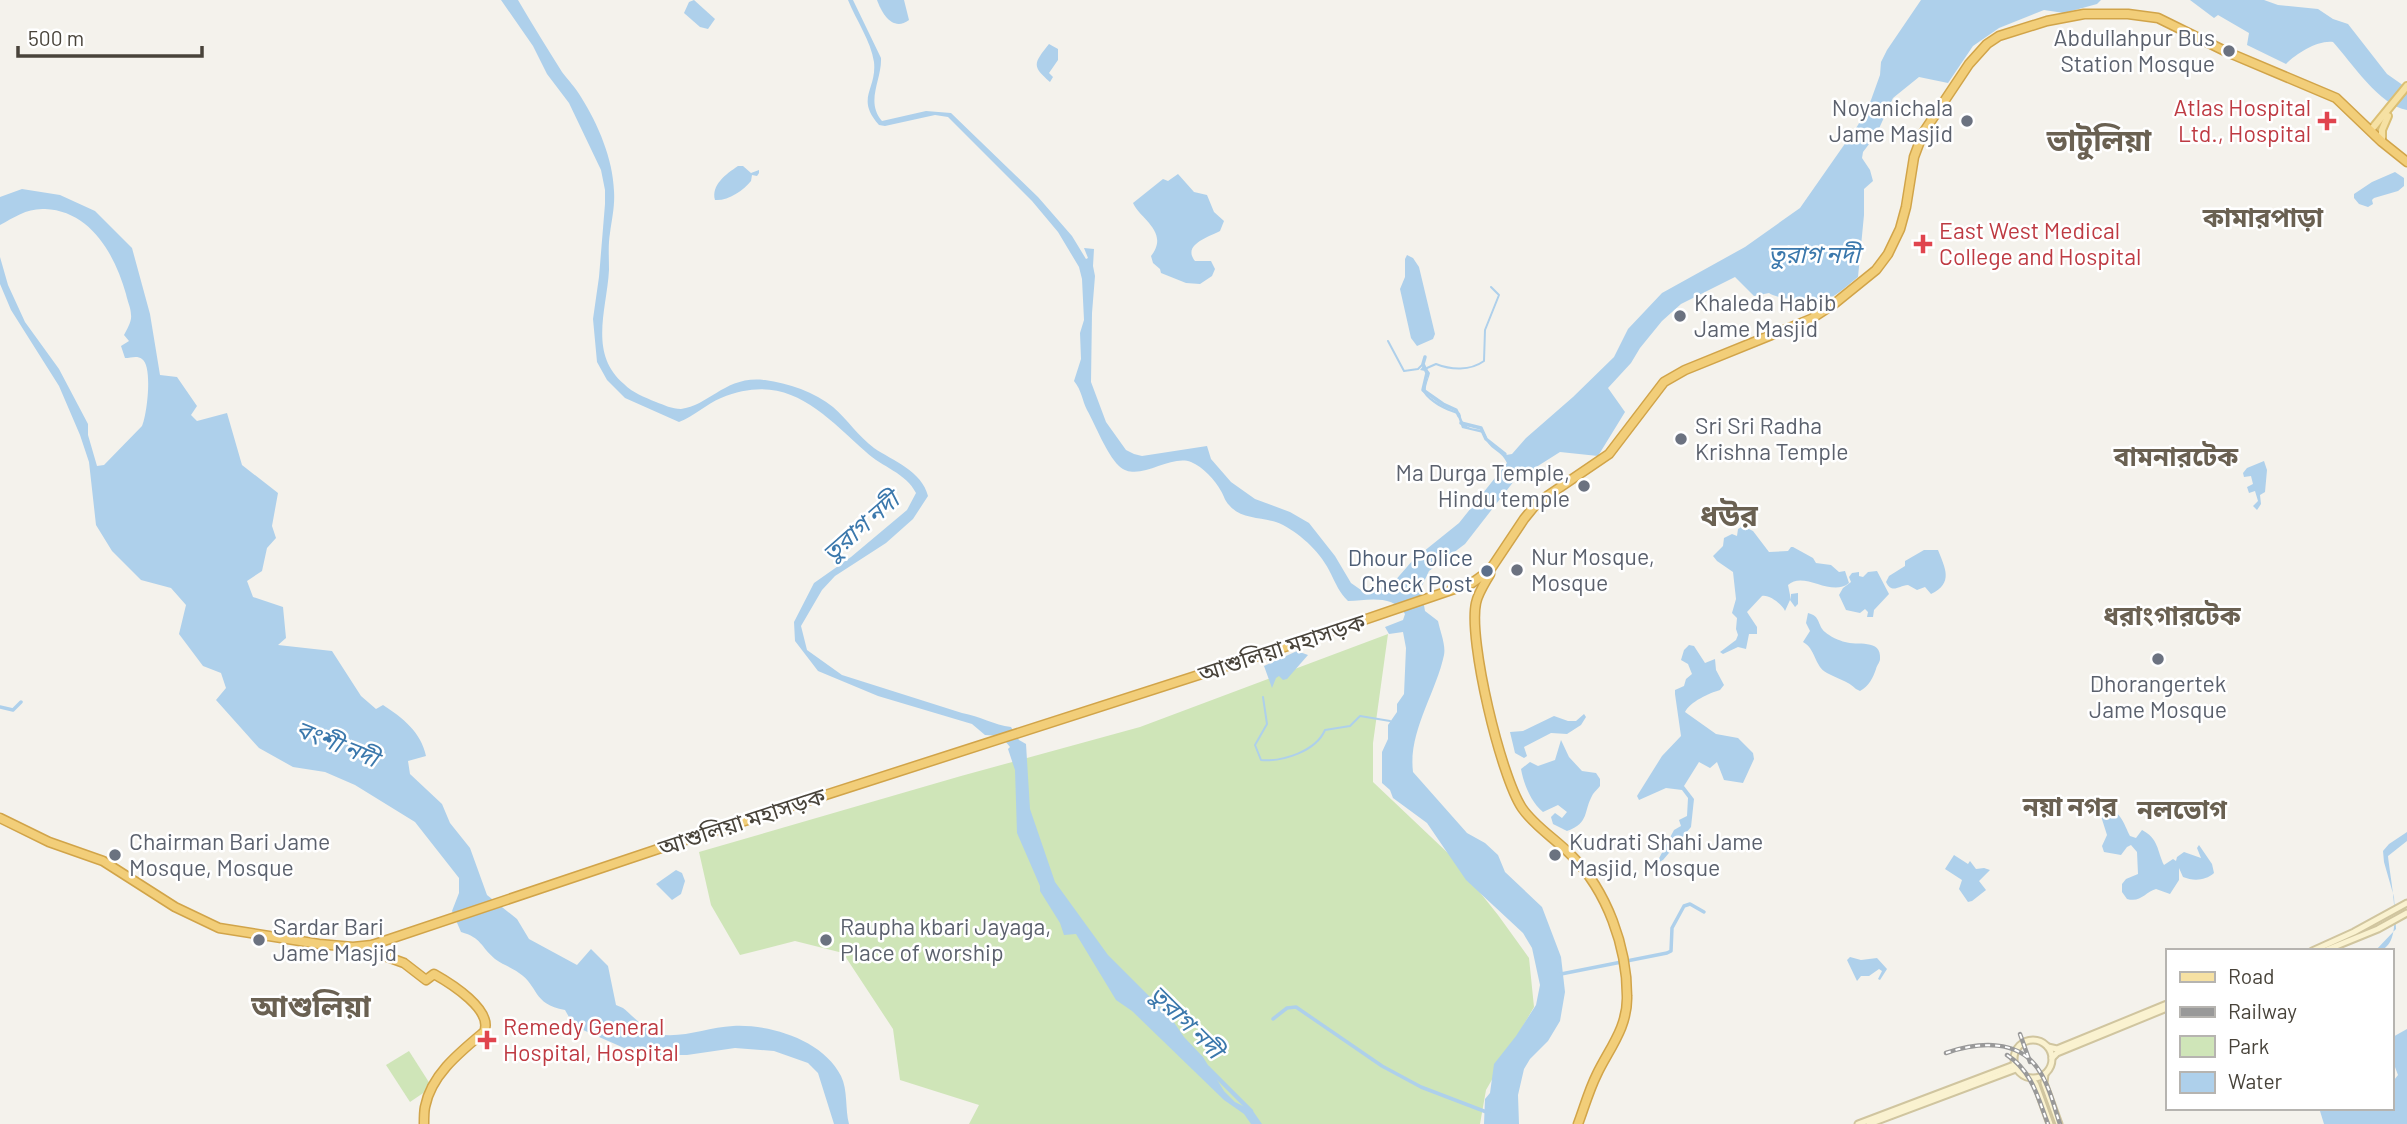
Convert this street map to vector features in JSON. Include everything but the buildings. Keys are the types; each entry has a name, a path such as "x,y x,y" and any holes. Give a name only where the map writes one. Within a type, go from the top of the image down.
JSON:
{"highway":[{"path":"1476,603 1524,519 1538,503 1609,454 1664,382 1685,370 1811,318 1834,304 1876,270 1888,254 1900,229 1913,157 1923,133 1969,64 1987,44 1999,36 2047,21 2084,14 2128,14 2158,18 2227,52 2327,93 2345,105 2382,142 2407,162"},
{"name":"আশুলিয়া মহাসড়ক","path":"0,818 49,842 103,861 175,907 219,928 318,944 353,947 372,945 670,845 1002,740 1398,609 1477,581 1490,570 1503,552"},
{"path":"1461,587 1469,587 1475,591 1475,638 1482,681 1513,791 1523,810 1573,857 1589,878 1613,922 1621,952 1628,996 1626,1014 1617,1039 1598,1072 1578,1124"},
{"path":"372,945 382,955 404,963 426,980 435,974 463,992 479,1010 486,1024 484,1032 463,1048 437,1078 425,1107 424,1124"}],"main road":[{"path":"2382,142 2382,130 2389,113 2407,86"},
{"path":"2372,132 2407,92"},
{"path":"2363,122 2372,124 2389,113"},
{"path":"2372,132 2379,120"},
{"path":"2316,949 2406,903"},
{"path":"2329,949 2378,929 2407,913"},
{"path":"2374,921 2378,929"},
{"path":"2015,1067 2015,1052 2025,1041 2040,1041 2057,1049 2166,1006"},
{"path":"2052,1058 2057,1053 2124,1023"},
{"path":"2048,1047 2052,1058 2044,1083 2059,1124"},
{"path":"2015,1067 2036,1085 2050,1124"},
{"path":"1858,1124 2015,1067"},
{"path":"1869,1124 2015,1067"},
{"path":"2029,1078 2045,1074"}],"green space":[{"path":"1388,634 1373,743 1373,782 1450,855 1529,958 1534,1007 1486,1090 1480,1124 969,1124 979,1105 900,1080 893,1029 843,953 795,941 740,955 711,905 699,852 1140,727"},
{"path":"409,1051 432,1087 410,1102 386,1065"}],"water":[{"path":"501,0 518,0 587,107 608,154 614,202 602,330 606,359 613,372 635,392 678,409 701,402 729,386 751,380 774,381 801,389 833,407 868,443 920,480 928,496 913,519 886,543 835,576 822,590 801,626 807,650 842,675 1011,727 1019,740 1026,744 1030,809 1055,882 1108,955 1171,1018 1203,1057 1224,1091 1235,1102 1253,1111 1262,1124 1251,1124 1244,1114 1224,1100 1132,1011 1116,1000 1076,934 1064,935 1060,923 1040,891 1017,833 1015,770 1008,749 1010,747 1001,736 985,735 972,724 878,696 818,671 795,641 794,622 814,583 851,557 907,510 916,493 912,486 872,457 818,410 784,393 765,389 744,391 721,398 679,422 625,398 607,380 597,362 593,319 605,204 601,170 569,103 547,74 533,46"},
{"path":"694,0 715,19 708,29 700,27 684,13 689,2"},
{"name":"তুরাগ নদী","path":"848,0 853,0 881,58 874,98 882,121 926,111 951,113 1038,197 1072,236 1086,259 1088,258 1084,248 1094,249 1091,382 1106,422 1126,450 1142,456 1207,446 1211,459 1231,482 1255,499 1290,512 1309,523 1335,556 1351,583 1361,590 1372,591 1393,583 1413,560 1459,523 1507,463 1488,444 1483,433 1462,428 1457,414 1438,406 1426,396 1423,392 1428,376 1425,371 1420,370 1424,365 1430,373 1427,394 1440,404 1460,413 1467,426 1483,430 1489,442 1506,455 1512,454 1614,357 1628,329 1662,293 1745,247 1800,208 1858,125 1871,100 1887,50 1921,0 2101,0 2097,4 2064,13 2044,10 1999,28 1973,46 1948,83 1919,77 1893,98 1876,135 1863,152 1862,158 1873,181 1864,189 1858,277 1830,298 1809,300 1790,299 1769,293 1754,296 1735,277 1681,304 1662,321 1631,363 1608,388 1625,412 1598,456 1560,452 1514,481 1465,544 1429,571 1421,588 1425,611 1438,621 1444,651 1415,742 1413,772 1467,833 1485,843 1498,855 1505,872 1542,907 1561,957 1565,992 1560,1021 1548,1041 1524,1069 1518,1095 1519,1124 1484,1124 1485,1099 1490,1093 1494,1064 1536,1005 1540,985 1532,948 1523,933 1466,880 1427,823 1393,798 1390,790 1382,783 1382,752 1388,739 1388,725 1404,694 1406,648 1403,632 1389,634 1385,627 1403,620 1405,614 1394,603 1387,601 1348,601 1317,552 1304,540 1283,525 1234,510 1212,478 1195,464 1173,462 1135,472 1127,471 1114,461 1074,381 1081,359 1080,333 1084,320 1079,267 1058,232 1032,201 948,117 935,115 879,125 872,116 868,101 874,62 867,38"},
{"path":"877,0 904,0 909,20 893,23 885,16"},
{"path":"2190,0 2264,0 2278,5 2318,9 2333,19 2348,24 2387,74 2407,88 2407,110 2397,107 2376,92 2333,42 2308,48 2286,64 2247,45 2249,33 2218,15 2214,18"},
{"path":"1049,44 1058,49 1058,60 1049,73 1053,77 1050,82 1040,72 1037,64"},
{"path":"738,166 743,166 751,173 759,170 759,173 757,176 752,175 751,181 735,195 715,200 717,185"},
{"path":"2395,172 2404,178 2404,186 2398,191 2374,198 2373,204 2368,207 2359,204 2354,198 2354,194 2372,182"},
{"path":"1178,174 1194,192 1207,195 1214,212 1224,221 1220,231 1198,242 1192,250 1195,261 1211,261 1215,269 1212,276 1200,284 1186,283 1161,273 1151,256 1156,247 1156,233 1133,203 1163,179 1168,181"},
{"name":"বংশী নদী","path":"22,189 60,195 95,211 132,248 150,314 160,375 177,377 197,406 191,415 197,421 227,413 242,465 278,493 272,526 276,538 267,548 262,571 247,581 253,597 283,607 286,638 278,645 332,651 361,696 376,709 383,705 415,733 426,756 408,761 410,774 442,804 450,823 470,848 487,895 517,919 529,939 577,965 591,949 608,966 616,1005 657,1034 676,1035 748,1026 779,1031 809,1044 833,1063 841,1076 845,1087 849,1124 834,1124 818,1073 808,1063 774,1051 735,1048 687,1055 649,1055 631,1051 574,1026 565,1010 547,1004 525,978 495,959 477,940 461,932 452,911 459,893 459,878 415,822 355,785 325,772 293,767 259,748 216,700 226,688 221,673 203,666 179,634 186,605 171,588 141,580 112,551 96,525 89,462 80,435 59,386 11,310 0,284 0,257 8,285 25,322 59,369 88,424 88,435 97,466 104,465 142,426 146,412 148,380 145,363 138,357 125,358 121,346 129,341 124,335 131,317 121,279 108,250 88,226 76,218 61,212 39,209 21,214 0,225 0,197"},
{"path":"1407,255 1413,258 1419,267 1435,334 1433,339 1417,346 1411,338 1400,289 1405,277"},
{"path":"2264,461 2267,470 2265,492 2260,495 2261,504 2257,510 2253,506 2258,501 2255,491 2249,493 2247,487 2253,484 2251,476 2244,477 2243,473 2247,468"},
{"path":"1743,526 1753,531 1769,552 1788,551 1793,547 1813,558 1816,563 1831,565 1839,572 1845,571 1849,583 1834,588 1802,580 1794,581 1788,585 1791,600 1791,594 1798,593 1798,604 1795,607 1790,600 1785,611 1775,600 1762,596 1747,612 1757,627 1757,634 1749,634 1746,649 1738,647 1723,654 1720,652 1736,640 1738,635 1737,618 1732,613 1736,599 1733,572 1713,556 1723,546 1724,538 1732,534 1737,536 1738,529"},
{"path":"1924,550 1938,550 1943,563 1946,575 1938,590 1931,594 1925,587 1917,590 1908,585 1893,588 1888,586 1886,582 1889,576 1905,566 1905,561"},
{"path":"1877,571 1889,594 1874,610 1873,617 1867,617 1868,612 1865,609 1860,613 1846,610 1839,595 1851,582 1849,577 1852,573 1859,572 1859,576 1863,577 1868,572"},
{"path":"1808,613 1817,618 1827,634 1850,643 1873,645 1880,652 1880,661 1872,679 1863,689 1856,689 1827,673 1820,666 1803,642 1810,631 1806,623"},
{"path":"1689,645 1694,646 1705,663 1715,659 1716,670 1724,685 1720,690 1695,701 1685,712 1716,734 1738,738 1753,753 1754,759 1743,783 1724,780 1717,762 1710,768 1699,762 1684,786 1694,799 1691,827 1663,860 1656,864 1674,830 1681,826 1679,820 1687,816 1688,798 1682,790 1666,788 1639,800 1637,796 1662,756 1681,736 1675,690 1684,686 1686,679 1692,674 1688,664 1681,660"},
{"path":"1297,651 1308,655 1287,679 1283,680 1279,676 1276,678 1272,688 1264,666"},
{"path":"1584,714 1586,717 1581,725 1567,734 1551,733 1524,747 1527,756 1524,758 1515,753 1510,732 1523,731 1554,716 1576,721"},
{"path":"1561,740 1569,757 1582,771 1596,773 1600,779 1600,786 1590,800 1583,820 1567,831 1553,824 1551,817 1555,813 1562,818 1567,812 1558,805 1543,812 1529,793 1521,769 1530,762 1538,766 1555,760"},
{"path":"2104,807 2118,814 2130,836 2136,838 2142,830 2152,837 2164,865 2173,859 2176,861 2184,852 2201,858 2197,848 2199,845 2212,864 2214,873 2203,879 2191,879 2183,877 2179,868 2179,880 2170,894 2156,889 2139,898 2127,899 2122,892 2122,884 2126,879 2138,874 2137,852 2131,845 2121,855 2104,852 2102,846 2107,835 2100,813"},
{"path":"2407,832 2407,841 2388,856 2393,893 2383,851"},
{"path":"1954,855 1968,864 1970,861 1976,869 1990,870 1979,881 1986,890 1972,901 1968,902 1959,889 1962,880 1945,869"},
{"path":"676,870 682,873 685,881 681,894 672,900 656,884"},
{"path":"2393,932 2385,948 2377,949"},
{"path":"1850,957 1861,960 1877,958 1887,969 1880,980 1878,979 1882,971 1879,969 1869,976 1861,976 1857,981 1847,960"},
{"path":"2407,1029 2407,1124 2324,1124 2321,1110 2393,1110 2393,1081 2398,1075 2393,1065 2393,1037"}],"waterway":[{"path":"1427,368 1436,364 1467,368 1484,361 1485,330 1499,295 1491,287"},
{"path":"1388,341 1404,371 1418,369 1423,364"},
{"path":"1425,357 1423,364 1427,373 1423,390 1456,410 1459,416"},
{"path":"1461,423 1481,428 1486,439 1505,454"},
{"path":"1263,697 1267,724 1255,745 1261,760 1298,754 1314,744 1325,730 1350,726 1360,716 1390,721"},
{"path":"0,707 13,710 21,702"},
{"path":"1561,974 1667,953 1671,951 1672,928 1684,906 1690,904 1704,912"},
{"path":"1273,1019 1287,1008 1296,1007 1382,1066 1421,1087 1489,1113"},
{"name":"তুরাগ নদী","path":"1208,1068 1251,1111"}],"railway":[{"path":"2020,1034 2030,1062"},
{"path":"1946,1053 1985,1045 2010,1048 2021,1053 2032,1061 2040,1072 2060,1124"},
{"path":"2007,1055 2016,1061 2028,1077 2048,1124"}],"place":[{"name":"Abdullahpur Bus Station Mosque","path":"2229,51"},
{"name":"Noyanichala Jame Masjid","path":"1967,121"},
{"name":"Atlas Hospital Ltd., Hospital","path":"2327,121"},
{"name":"East West Medical College and Hospital","path":"1923,244"},
{"name":"Khaleda Habib Jame Masjid","path":"1680,316"},
{"name":"Sri Sri Radha Krishna Temple","path":"1681,439"},
{"name":"Ma Durga Temple, Hindu temple","path":"1584,486"},
{"name":"Nur Mosque, Mosque","path":"1517,570"},
{"name":"Dhour Police Check Post","path":"1487,571"},
{"name":"Dhorangertek Jame Mosque","path":"2158,659"},
{"name":"Chairman Bari Jame Mosque, Mosque","path":"115,855"},
{"name":"Kudrati Shahi Jame Masjid, Mosque","path":"1555,855"},
{"name":"Sardar Bari Jame Masjid","path":"259,940"},
{"name":"Raupha kbari Jayaga, Place of worship","path":"826,940"},
{"name":"Remedy General Hospital, Hospital","path":"487,1040"}],"district":[{"name":"ভাটুলিয়া","path":"2099,141"},
{"name":"কামারপাড়া","path":"2263,218"},
{"name":"বামনারটেক","path":"2176,457"},
{"name":"ধউর","path":"1729,516"},
{"name":"ধরাংগারটেক","path":"2172,616"},
{"name":"নয়া নগর","path":"2070,807"},
{"name":"নলভোগ","path":"2182,810"},
{"name":"আশুলিয়া","path":"311,1007"}]}
